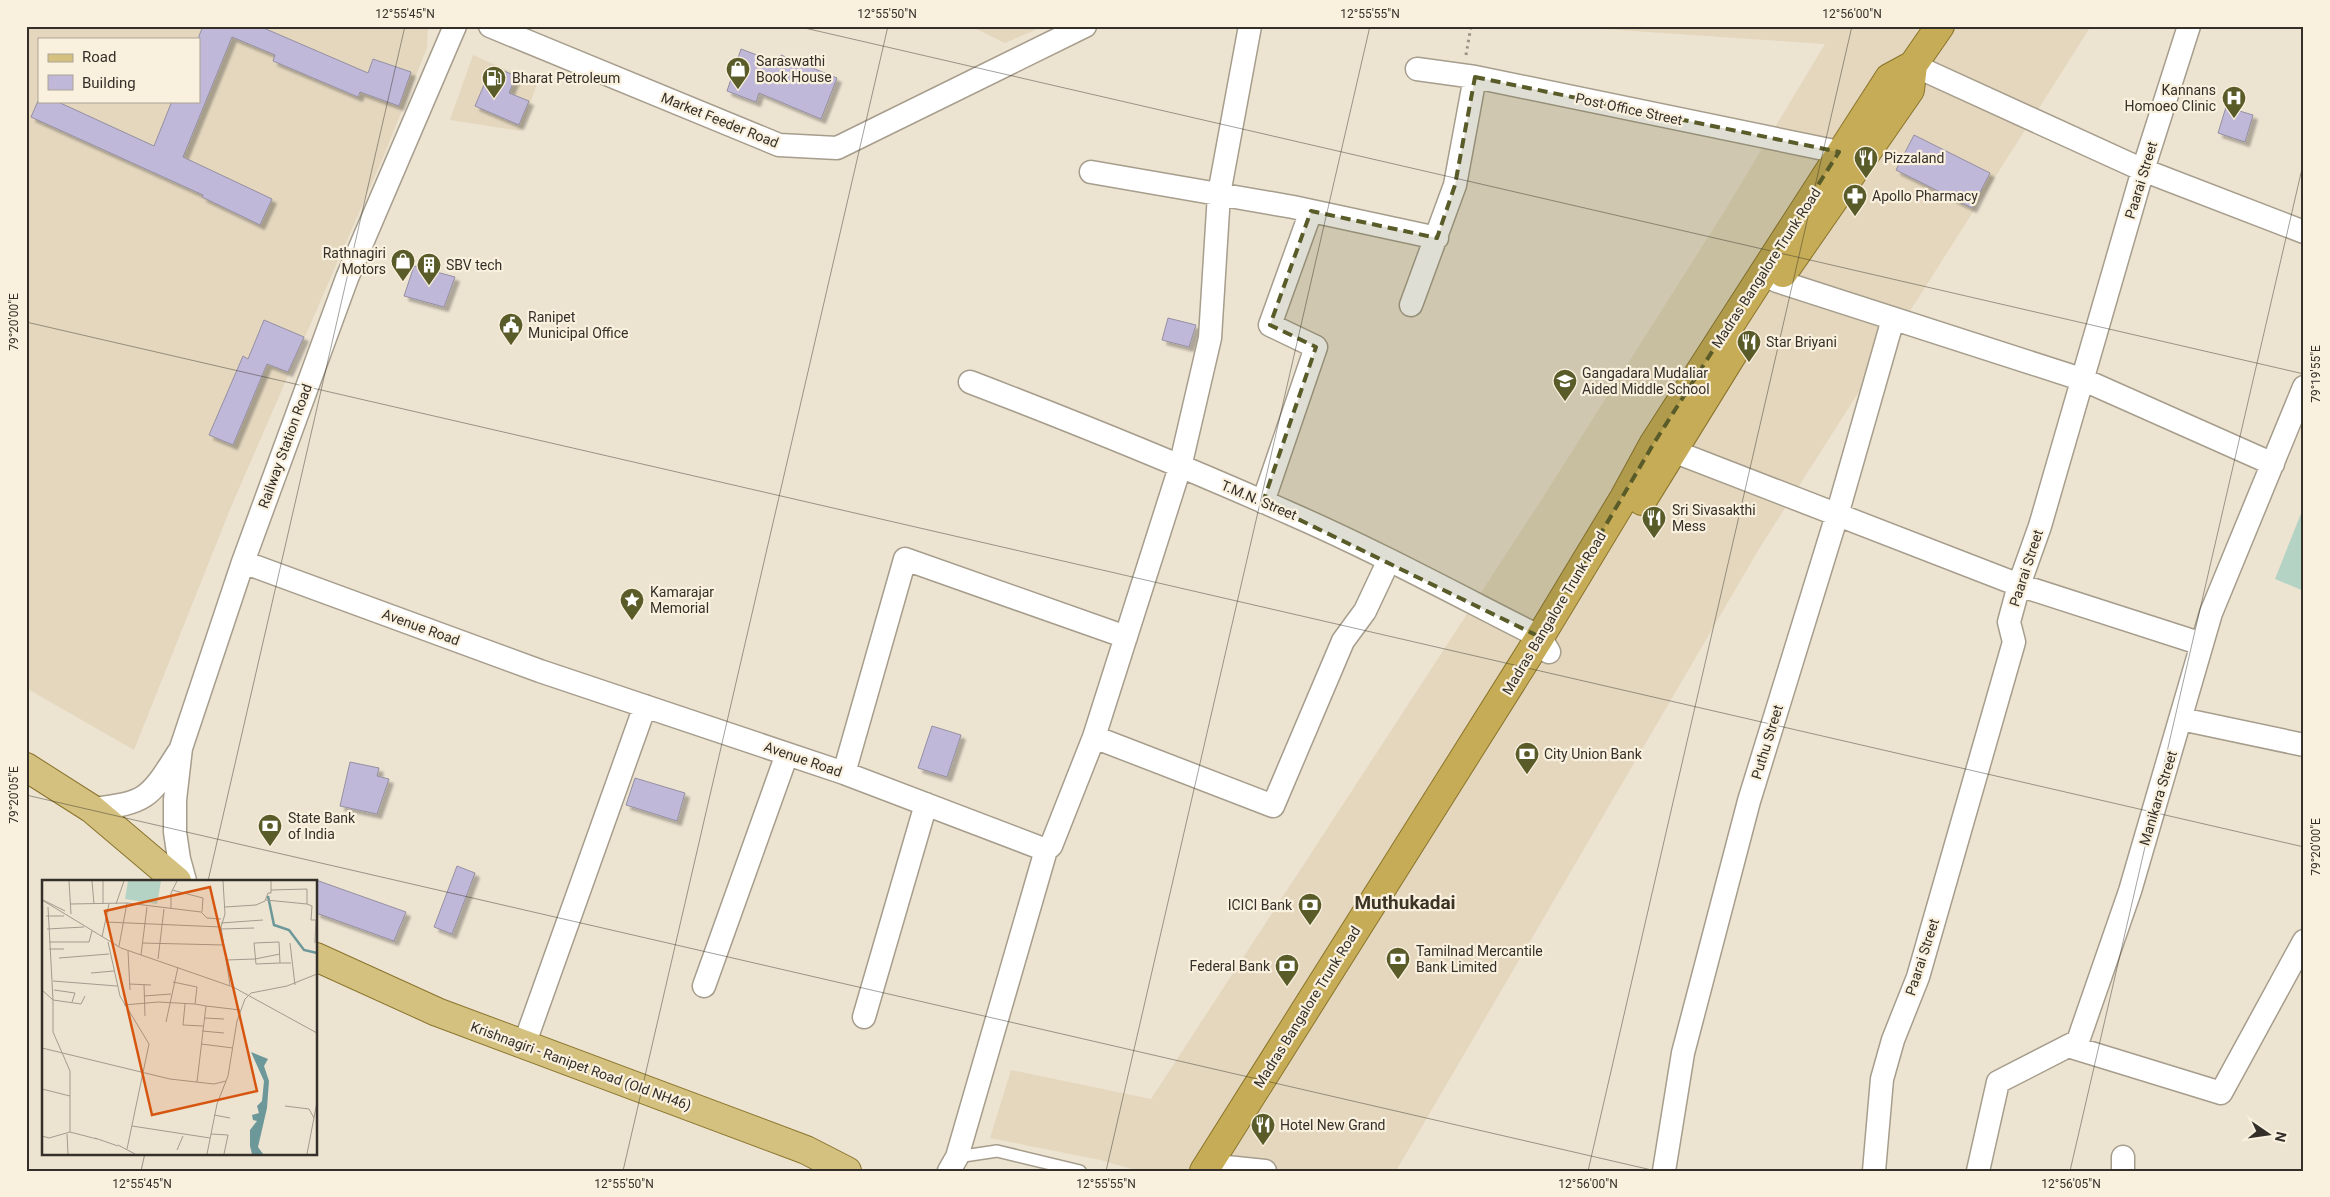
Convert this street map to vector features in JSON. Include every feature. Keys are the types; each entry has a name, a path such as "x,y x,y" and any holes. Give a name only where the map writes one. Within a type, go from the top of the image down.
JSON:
{"highway":[{"name":"Madras Bangalore Trunk Road","path":"1216,1169 1544,645 1637,492 1673,451 1839,152 1889,78 1913,65 1940,26"},
{"name":"Madras Bangalore Trunk Road","path":"1637,492 1654,442 1769,277 1910,90 1913,65"}],"main road":[{"path":"26,767 92,809 177,880"},
{"name":"Krishnagiri - Ranipet Road (Old NH46)","path":"318,958 437,1012 806,1150 847,1171"}],"street":[{"name":"Railway Station Road","path":"185,880 175,832 175,800 181,748 243,562 347,278 455,26"},
{"name":"Market Feeder Road","path":"490,26 779,145 837,148 1086,26"},
{"path":"953,1164 1046,850 1051,846 1094,737 1180,466 1210,338 1219,194 1250,26"},
{"name":"Paarai Street","path":"1874,1171 1882,1079 1892,1040 1918,977 2014,642 2009,622 2019,585 2040,526 2084,380 2143,170 2189,26"},
{"path":"1913,65 2143,170 2304,232"},
{"name":"Post Office Street","path":"1417,69 1469,76 1839,152"},
{"path":"1411,305 1455,185 1469,76"},
{"path":"1091,172 1311,211 1437,238"},
{"path":"1263,502 1316,347 1270,325 1311,211"},
{"path":"1769,277 2084,380 2273,464"},
{"name":"Puthu Street","path":"1664,1171 1683,1054 1746,811 1893,319"},
{"name":"T.M.N. Street","path":"970,382 1180,466 1263,502 1389,560 1544,645"},
{"name":"Manikara Street","path":"1978,1171 1998,1082 2078,1041 2130,891 2211,613 2304,387"},
{"path":"1673,451 2019,585 2202,644"},
{"path":"844,773 905,559 1126,637"},
{"path":"1094,737 1273,806 1343,642 1365,611 1389,560"},
{"name":"Avenue Road","path":"243,562 540,671 844,773 1046,850"},
{"path":"524,1045 646,706"},
{"path":"2181,719 2304,745"},
{"path":"92,809 122,806 139,800 157,786 181,748"},
{"path":"704,986 787,754"},
{"path":"864,1017 926,804"},
{"path":"2068,1046 2221,1093 2304,942"},
{"path":"1216,1169 1265,1171"}],"lane":[{"path":"953,1164 997,1151 1080,1171"}],"path":[{"path":"1469,76 1471,26"}],"highlighted area":[{"path":"1475,77 1839,152 1654,443 1540,637 1263,502 1316,347 1270,325 1311,211 1437,238 1455,185"}],"shaded area":[{"path":"26,26 428,26 427,48 384,155 231,507 134,750 26,688"},
{"path":"970,26 1044,26 1005,43"},
{"path":"1559,26 2091,26 1759,549 1396,1171 1139,1171 1100,1160 990,1138 1011,1070 1151,1099 1540,502 1724,212 1825,44"},
{"name":"Bharat Petroleum","path":"473,55 537,83 521,131 450,120"}],"green space":[{"path":"2304,506 2304,591 2275,579"}],"building":[{"path":"203,26 259,26 368,73 373,59 411,72 399,106 360,92 358,97 273,61 275,55 232,37 183,157 272,199 260,225 202,197 203,195 31,117 38,101 58,102 154,146 172,102 200,102 199,36"},
{"path":"741,49 778,63 781,55 837,78 821,119 759,93 756,102 727,91"},
{"path":"492,66 516,76 509,93 529,101 519,125 475,106"},
{"path":"2226,107 2253,115 2245,142 2218,133"},
{"path":"1914,135 1990,173 1972,208 1896,170"},
{"name":"SBV tech","path":"414,266 455,277 444,307 404,296"},
{"path":"1168,318 1196,325 1189,347 1162,340"},
{"path":"264,320 304,337 288,372 267,364 233,445 209,435 243,356 248,359"},
{"path":"932,726 961,735 947,777 918,768"},
{"path":"350,762 379,768 377,776 389,779 377,814 340,806"},
{"path":"635,778 685,793 677,821 626,805"},
{"path":"457,866 475,873 452,934 434,927"},
{"path":"318,881 406,912 394,941 318,914"}],"place":[{"name":"Saraswathi Book House","path":"738,90"},
{"name":"Bharat Petroleum","path":"494,99"},
{"name":"Kannans Homoeo Clinic","path":"2234,119"},
{"name":"Pizzaland","path":"1866,179"},
{"name":"Apollo Pharmacy","path":"1855,217"},
{"name":"Rathnagiri Motors","path":"403,282"},
{"name":"SBV tech","path":"429,286"},
{"name":"Ranipet Municipal Office","path":"511,346"},
{"name":"Star Briyani","path":"1749,363"},
{"name":"Gangadara Mudaliar Aided Middle School","path":"1565,402"},
{"name":"Sri Sivasakthi Mess","path":"1654,539"},
{"name":"Kamarajar Memorial","path":"632,621"},
{"name":"City Union Bank","path":"1527,775"},
{"name":"State Bank of India","path":"270,847"},
{"name":"ICICI Bank","path":"1310,926"},
{"name":"Tamilnad Mercantile Bank Limited","path":"1398,980"},
{"name":"Federal Bank","path":"1287,987"},
{"name":"Hotel New Grand","path":"1263,1146"}],"district":[{"name":"Muthukadai","path":"1405,902"}]}
